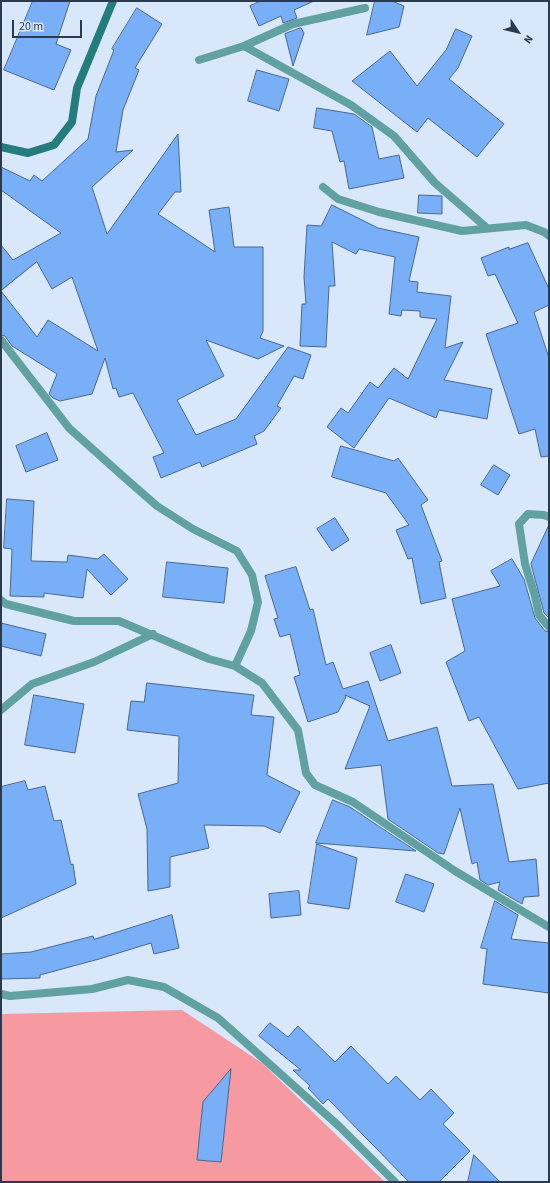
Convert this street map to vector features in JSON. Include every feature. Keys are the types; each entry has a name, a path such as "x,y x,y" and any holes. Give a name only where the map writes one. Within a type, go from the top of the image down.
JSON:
{"main road":[{"path":"1,147 28,153 54,145 72,122 78,88 113,1"}],"street":[{"path":"199,60 244,46 294,24 365,8"},
{"path":"244,46 351,105 394,136 435,183 486,228"},
{"path":"323,187 338,199 379,212 462,231 526,225 544,232 549,236"},
{"path":"1,340 69,428 157,506 192,529 237,551 252,575 258,602 251,631 236,666"},
{"path":"549,517 544,515 528,514 519,524 525,564 535,596 539,616 549,627"},
{"path":"1,600 6,604 74,621 119,620 208,659 236,666 262,683 298,730 306,773 315,785 353,802 455,871 549,927"},
{"path":"1,710 32,684 94,662 153,634"},
{"path":"1,994 10,996 92,989 128,980 164,987 218,1018 340,1127 396,1182"}],"shaded area":[{"path":"182,1010 262,1063 385,1182 1,1182 1,1014"}],"building":[{"path":"33,1 70,1 56,44 71,50 54,90 4,70"},
{"path":"261,1 314,1 294,10 297,18 283,23 281,16 259,26 250,6"},
{"path":"375,1 392,1 404,6 399,27 367,35"},
{"path":"137,8 162,24 135,68 139,70 123,110 116,152 133,150 92,187 107,234 178,134 181,192 175,192 158,214 215,252 209,210 229,207 234,247 263,247 263,331 260,338 284,346 258,359 206,340 224,376 177,400 196,435 236,419 288,347 311,355 303,379 294,376 277,406 281,408 264,431 254,436 257,444 202,467 200,462 161,478 153,457 164,453 133,393 119,397 116,388 113,389 105,358 92,394 60,401 53,398 49,394 57,374 12,346 5,336 1,335 1,291 1,245 13,260 61,233 1,190 1,167 30,181 34,175 42,181 88,139 96,96 114,50 112,49","holes":["37,262 52,289 72,277 98,351 48,320 37,337 1,291"]},
{"path":"301,28 304,33 293,66 285,34"},
{"path":"456,29 472,36 458,68 449,79 504,124 477,157 428,118 417,132 352,81 390,51 417,86 446,50"},
{"path":"257,70 289,79 279,111 248,101"},
{"path":"317,108 354,114 372,127 379,159 399,155 404,178 349,189 344,161 340,162 332,131 314,128"},
{"path":"419,195 442,196 442,214 418,213"},
{"path":"332,205 378,228 419,237 409,281 418,282 417,292 451,296 445,348 463,342 444,380 492,389 487,419 439,410 436,418 389,398 354,448 327,427 341,408 348,413 370,382 378,388 394,368 408,379 437,319 420,317 420,311 402,310 401,316 389,314 395,257 359,249 356,254 332,242 335,286 329,286 326,347 300,346 302,304 306,304 304,277 307,225 321,226"},
{"path":"528,243 549,289 549,305 534,312 549,358 549,456 541,457 535,429 519,434 486,334 518,323 495,274 488,276 481,258 509,247 509,249"},
{"path":"47,433 58,460 26,472 16,446"},
{"path":"341,446 394,461 398,458 428,500 421,505 442,561 439,562 446,598 421,604 412,558 408,559 396,530 409,525 386,493 332,477"},
{"path":"494,465 510,475 498,495 481,485"},
{"path":"7,499 34,501 31,561 67,562 68,555 98,559 104,554 128,579 111,595 87,569 83,598 44,593 44,597 10,596 12,549 4,548"},
{"path":"335,518 349,540 332,551 317,529"},
{"path":"549,525 549,618 544,613 531,564"},
{"path":"512,559 524,579 535,618 545,631 549,632 549,783 518,789 479,717 469,721 446,662 465,651 452,599 500,586 491,571"},
{"path":"167,562 228,568 224,603 163,597"},
{"path":"296,567 310,610 313,609 326,665 333,662 343,689 368,681 388,741 437,727 452,786 493,784 509,862 536,859 539,896 524,897 522,904 498,890 500,882 488,885 480,880 477,862 472,864 460,808 444,854 438,853 388,819 381,765 345,769 370,706 345,695 346,697 338,712 308,722 294,677 300,675 290,634 280,637 274,619 278,618 265,576"},
{"path":"1,623 46,634 41,656 1,646"},
{"path":"391,645 401,673 380,681 370,653"},
{"path":"147,683 254,695 251,715 274,717 267,775 300,792 280,833 264,826 204,825 209,848 170,857 170,887 148,891 147,829 138,794 178,783 179,736 127,730 131,701 144,702"},
{"path":"34,695 84,704 75,753 25,745"},
{"path":"25,781 28,790 45,786 54,821 61,820 71,865 73,864 76,884 1,918 1,787"},
{"path":"333,800 350,807 416,851 316,843"},
{"path":"317,844 357,858 349,909 308,903"},
{"path":"406,874 434,884 424,912 396,902"},
{"path":"299,891 301,915 271,918 269,894"},
{"path":"495,901 518,915 511,939 549,943 549,993 483,984 487,949 481,948"},
{"path":"172,915 179,948 154,954 151,943 40,975 40,978 1,979 1,954 31,952 93,936 94,939"},
{"path":"270,1023 288,1037 298,1026 335,1062 351,1046 388,1084 396,1076 420,1100 431,1089 454,1113 443,1124 470,1151 439,1182 409,1182 328,1099 323,1104 308,1088 310,1086 293,1070 301,1070 259,1036"},
{"path":"231,1069 221,1162 197,1160 203,1102"},
{"path":"474,1155 500,1182 468,1182"}]}
